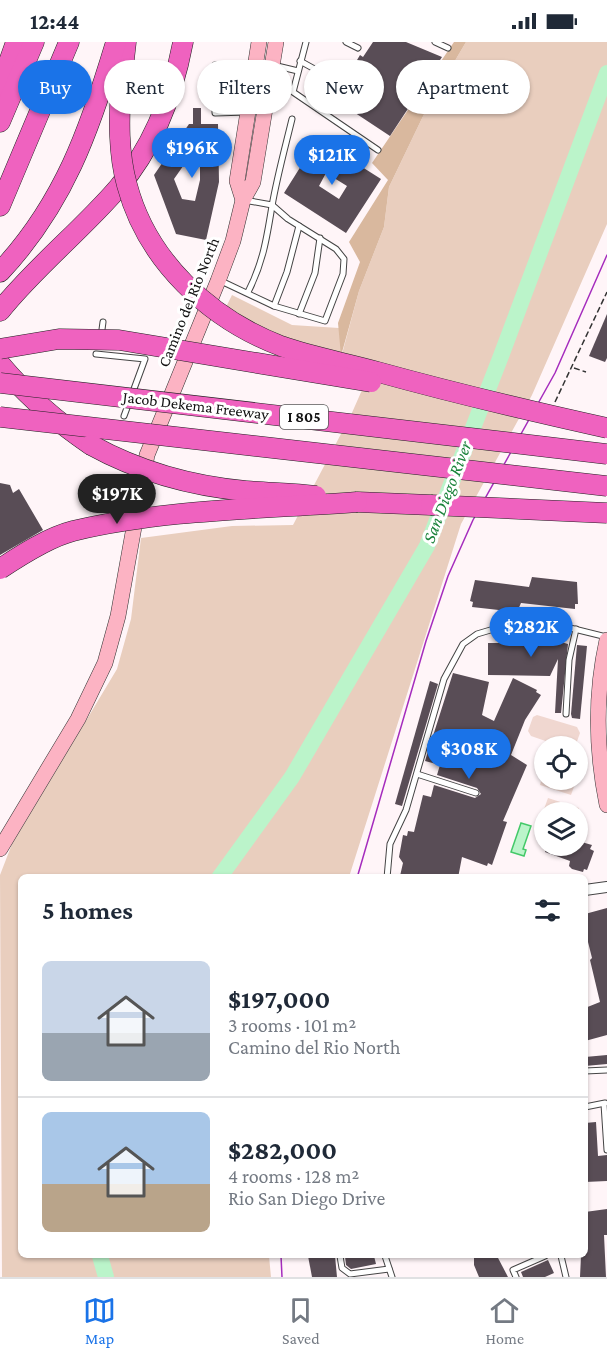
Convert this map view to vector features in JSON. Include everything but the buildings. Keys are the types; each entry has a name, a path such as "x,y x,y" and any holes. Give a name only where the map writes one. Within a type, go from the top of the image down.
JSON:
{"highway":[{"path":"0,87 16,42"},
{"path":"0,122 34,42"},
{"path":"0,206 69,42"},
{"path":"114,60 116,42"},
{"path":"120,60 126,42"},
{"path":"0,311 31,276 105,203 140,159 164,113 183,42"},
{"path":"0,272 36,228 63,186 104,101"},
{"path":"116,114 127,186 145,231 175,276 223,318 281,346 465,396 607,428"},
{"path":"0,349 59,339 119,340 465,396"},
{"path":"0,364 65,428 116,459 150,472 212,487 301,494 357,502 607,513"},
{"name":"Jacob Dekema Freeway","path":"0,383 607,454"},
{"name":"Jacob Dekema Freeway","path":"0,417 607,486"},
{"path":"0,569 14,559 72,532 156,517 357,502"}],"main road":[{"name":"Camino del Rio North","path":"256,60 260,42"},
{"name":"Camino del Rio North","path":"272,60 276,42"},
{"name":"Camino del Rio North","path":"243,200 237,181 248,114"},
{"name":"Camino del Rio North","path":"0,849 78,719 101,673 118,616 147,455 219,281 243,200 253,182 263,114"},
{"path":"607,638 598,706 599,754 607,805"}],"street":[{"path":"588,890 607,887"}],"lane":[{"path":"306,42 292,92 378,150"},
{"path":"346,42 358,48"},
{"path":"435,42 448,48"},
{"path":"300,61 304,63"},
{"path":"292,70 297,71"},
{"path":"248,292 267,245 272,205 292,119"},
{"path":"219,281 248,292 274,306 325,321 343,274 344,259 336,249 299,226 272,205 243,200"},
{"path":"274,306 287,272 299,226"},
{"path":"299,314 315,273 320,238"},
{"path":"103,322 98,354 145,359 124,416"},
{"path":"389,874 390,844 406,810 444,679 463,644 477,634 504,626 558,625 607,638"},
{"path":"566,714 569,660 576,629"},
{"path":"417,774 476,793"},
{"path":"588,1071 607,1070"},
{"path":"588,1106 605,1103 607,1150"},
{"path":"340,1258 342,1269 350,1274 389,1269"},
{"path":"386,1258 392,1277"},
{"path":"516,1277 513,1270 540,1258"},
{"path":"561,1258 566,1277"}],"path":[{"path":"573,368 586,372"}],"shaded area":[{"path":"454,42 466,42 455,60 442,60"},
{"path":"466,42 607,42 607,224 532,395 461,524 350,874 18,874 18,1258 269,1258 271,1277 2,1277 0,875 12,844 117,669 131,619 141,538 232,526 293,525 351,415 373,365 275,339 225,309 232,295 292,325 339,328 342,354 359,291 384,227 389,187 424,114 530,114 530,60 455,60"},
{"path":"405,114 424,114 389,187 384,227 359,291 341,356 338,323 360,262 349,242 388,180 372,163"},
{"path":"537,715 577,727 579,736 531,736 528,731 533,717"},
{"path":"556,790 573,790 571,795"},
{"path":"548,798 560,802 547,802"},
{"path":"521,823 531,826 523,849 526,850 524,856 511,852"}],"waterway":[{"name":"San Diego River","path":"222,874 292,777 427,546 607,73"},
{"name":"San Diego River","path":"101,1258 106,1277"}],"tram line":[{"path":"358,874 426,641 448,576 473,520 555,373 607,255"},
{"path":"281,1258 282,1277"}]}
